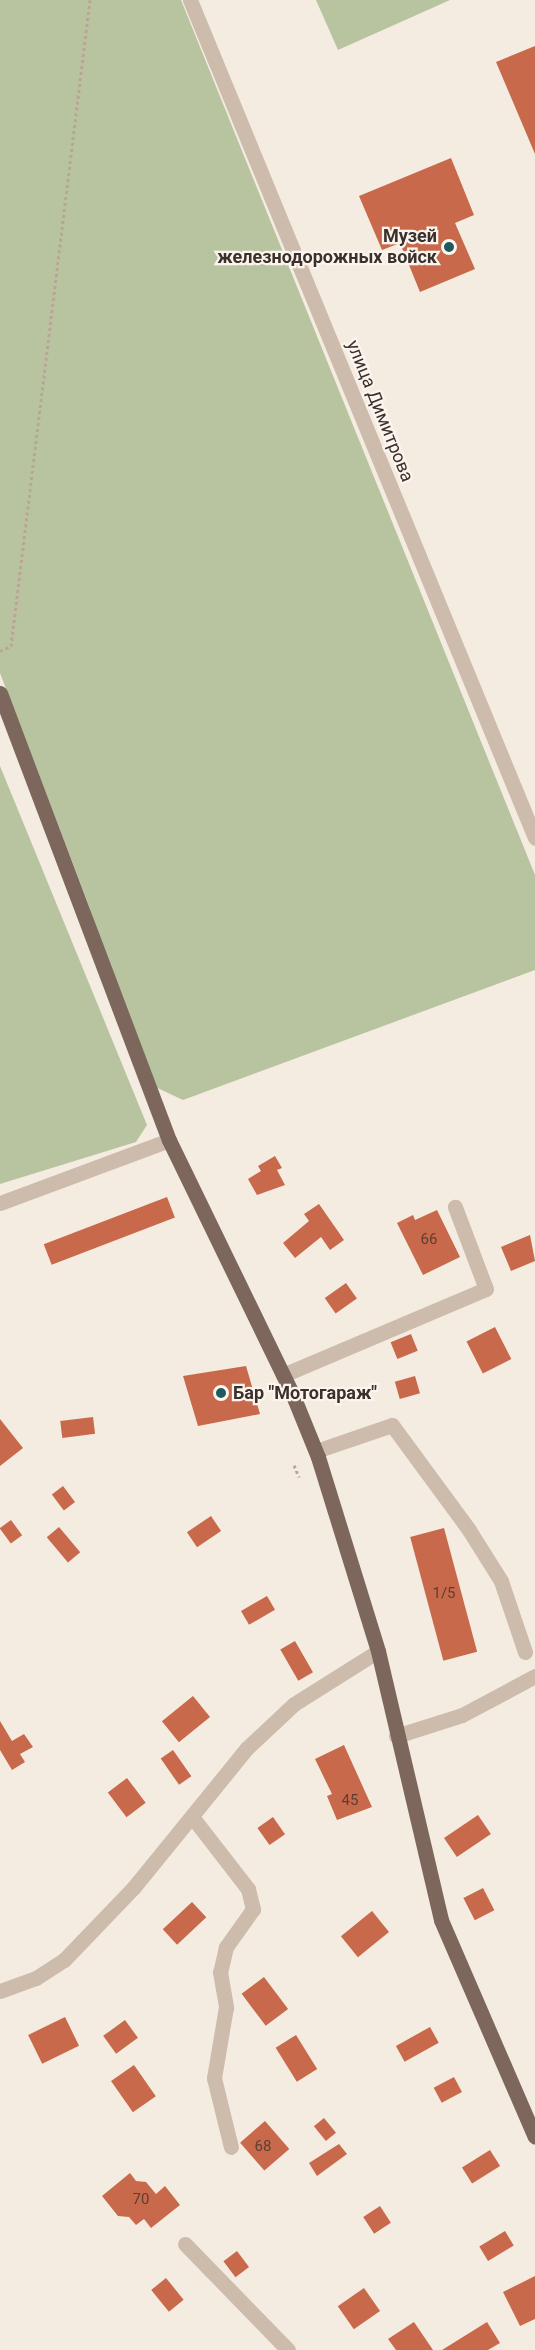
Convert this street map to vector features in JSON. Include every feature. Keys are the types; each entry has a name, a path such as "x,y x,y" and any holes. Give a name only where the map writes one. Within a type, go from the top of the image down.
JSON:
{"main road":[{"path":"0,693 169,1140 283,1375 316,1451 378,1651 396,1736 441,1920 535,2137"}],"street":[{"name":"улица Димитрова","path":"190,0 535,838"},
{"path":"0,1203 169,1140"},
{"path":"283,1375 486,1288 455,1207"},
{"path":"316,1451 392,1425 469,1530 501,1581 525,1652"},
{"path":"0,1991 36,1978 64,1960 193,1818 247,1748 294,1704 378,1651"},
{"path":"396,1736 462,1715 535,1676"},
{"path":"193,1818 248,1889 253,1909 226,1947 220,1972 226,2007 214,2078 231,2147"},
{"path":"185,2244 288,2350"}],"path":[{"path":"0,651 11,646 90,0"},
{"path":"294,1465 299,1477"}],"green space":[{"path":"0,0 181,0 535,875 535,970 183,1100 151,1085 88,903 0,673"},
{"path":"316,0 450,0 338,50"},
{"path":"0,766 147,1125 136,1142 0,1184"}],"building":[{"path":"535,46 535,154 496,62"},
{"path":"451,158 474,215 455,223 475,269 420,292 400,243 382,250 359,196"},
{"path":"275,1156 282,1168 277,1170 285,1185 257,1195 248,1179 261,1171 258,1166"},
{"path":"167,1197 175,1218 52,1265 44,1244"},
{"path":"319,1204 344,1240 330,1250 321,1237 295,1258 283,1243 309,1221 304,1214"},
{"path":"437,1210 460,1257 423,1275 397,1223 413,1215 415,1220"},
{"path":"530,1235 535,1261 511,1271 501,1247"},
{"path":"346,1283 357,1299 336,1313 325,1298"},
{"path":"495,1327 511,1359 483,1374 466,1342"},
{"path":"411,1334 418,1351 397,1359 391,1342"},
{"name":"Бар \"Мотогараж\"","path":"246,1366 260,1414 198,1426 183,1376"},
{"path":"415,1376 420,1393 400,1399 395,1382"},
{"path":"93,1417 95,1434 62,1438 60,1421"},
{"path":"0,1419 23,1448 0,1466"},
{"path":"63,1486 75,1502 64,1510 52,1494"},
{"path":"211,1516 221,1531 197,1547 187,1532"},
{"path":"11,1520 22,1535 11,1544 0,1528"},
{"path":"59,1527 80,1552 68,1563 47,1537"},
{"path":"444,1528 477,1652 443,1661 410,1537"},
{"path":"267,1596 275,1610 249,1625 241,1611"},
{"path":"295,1641 313,1672 298,1681 280,1650"},
{"path":"193,1696 210,1717 179,1742 162,1721"},
{"path":"0,1721 12,1741 24,1734 33,1747 20,1754 25,1762 12,1770 0,1750"},
{"path":"344,1745 372,1807 337,1820 327,1796 332,1794 315,1759"},
{"path":"173,1750 191,1776 179,1785 161,1759"},
{"path":"127,1778 146,1803 126,1817 108,1792"},
{"path":"478,1815 491,1834 457,1857 444,1838"},
{"path":"273,1817 285,1834 269,1845 257,1828"},
{"path":"483,1888 494,1910 475,1920 463,1898"},
{"path":"192,1902 206,1917 177,1945 163,1929"},
{"path":"372,1911 389,1932 358,1957 341,1936"},
{"path":"264,1977 288,2009 266,2026 242,1994"},
{"path":"65,2017 79,2046 42,2064 28,2035"},
{"path":"125,2020 138,2038 116,2054 103,2036"},
{"path":"430,2027 439,2043 405,2062 396,2046"},
{"path":"296,2035 317,2069 297,2082 276,2048"},
{"path":"134,2065 156,2096 133,2112 111,2081"},
{"path":"454,2077 462,2092 442,2103 434,2088"},
{"path":"324,2118 336,2133 326,2141 314,2126"},
{"path":"265,2121 289,2149 264,2171 240,2143"},
{"path":"339,2144 347,2154 317,2176 309,2163"},
{"path":"490,2150 500,2166 472,2184 462,2167"},
{"path":"130,2173 136,2181 146,2182 156,2194 165,2186 180,2205 151,2228 144,2219 136,2225 129,2217 118,2216 102,2196"},
{"path":"380,2206 391,2223 374,2234 363,2217"},
{"path":"505,2231 514,2246 488,2261 479,2246"},
{"path":"237,2251 249,2267 235,2277 223,2261"},
{"path":"535,2276 535,2319 520,2326 503,2292"},
{"path":"166,2278 184,2300 169,2312 151,2290"},
{"path":"364,2288 380,2311 354,2329 338,2306"},
{"path":"414,2322 433,2350 396,2350 388,2339"},
{"path":"487,2322 500,2343 488,2350 442,2350"}],"place":[{"name":"Музей железнодорожных войск","path":"449,247"},
{"name":"Бар \"Мотогараж\"","path":"221,1393"}]}
